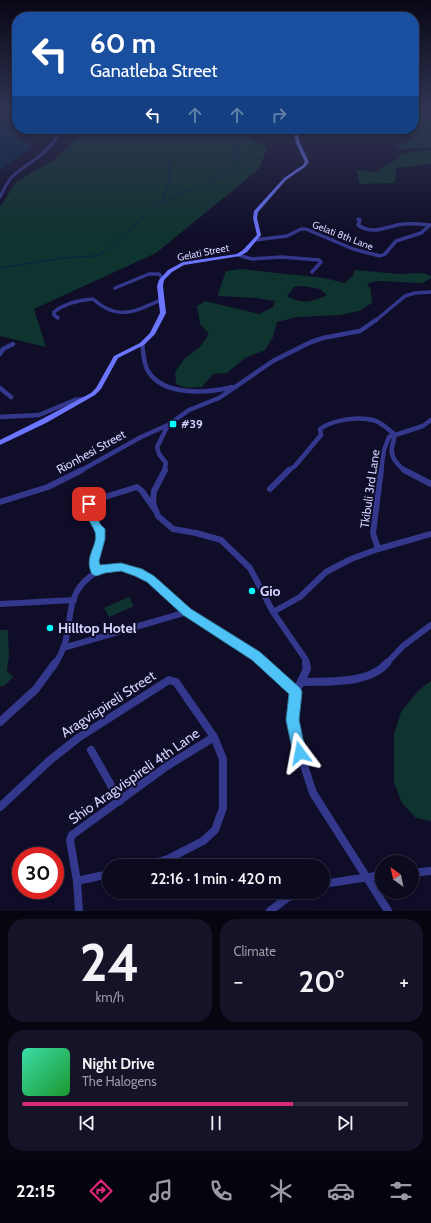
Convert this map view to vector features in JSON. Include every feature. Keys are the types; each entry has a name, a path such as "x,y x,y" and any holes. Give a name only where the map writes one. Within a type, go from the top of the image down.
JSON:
{"main road":[{"path":"255,240 259,232 255,218 256,212 285,179 304,166 307,162 303,153"},
{"name":"Gelati Street","path":"163,279 170,271 183,264 238,255 245,251 255,240"},
{"path":"0,443 85,399 98,389 116,357 124,351 142,344 152,334 164,313 160,286 163,279"}],"street":[{"path":"0,197 14,175 36,160 42,153"},
{"path":"358,219 360,220 358,225 368,230 379,231 390,226 404,224 430,225"},
{"name":"Gelati 8th Lane","path":"255,240 287,236 301,229 306,229 353,249 380,256 385,254 396,241 421,233 430,225"},
{"path":"238,255 252,259 282,257 319,260 321,262 312,272"},
{"path":"115,288 149,274 159,274 163,279"},
{"name":"Rionhesi Street","path":"0,502 62,481 102,460 147,433 168,425 190,410 219,398 273,361 311,342 323,338 360,331 370,325 405,296 415,293 431,292"},
{"path":"58,318 54,315 54,312 58,309 83,300 93,299 98,306 113,313 130,312 162,300"},
{"path":"0,354 2,349 13,344"},
{"path":"142,344 145,364 148,372 155,379 169,386 184,391 205,392 237,386"},
{"path":"0,388 11,397"},
{"path":"0,417 39,415 74,400 85,399"},
{"path":"270,490 282,476 294,466 321,435 320,429 327,424 368,419 375,421 394,434 423,426 431,420"},
{"path":"155,510 153,503 154,492 166,468 166,463 159,454 157,447 168,425"},
{"path":"394,434 395,437 392,450 399,466 405,471 431,484"},
{"name":"Tkibuli 3rd Lane","path":"378,549 373,533 384,450 389,436 394,434"},
{"path":"96,571 94,561 100,539 100,529 96,526 88,507 89,504 92,501 137,487 141,489 150,506 155,510 163,522 173,529 196,533 221,540 250,568 273,612 306,660 308,669 296,692 292,720 300,753 313,793 388,911"},
{"path":"273,612 300,596 326,572 351,559 378,549 431,534"},
{"path":"0,722 52,668 63,648 77,592 96,571 105,568 121,567 138,572 150,579 187,612 256,656 296,692"},
{"path":"0,604 74,600"},
{"path":"63,648 187,612"},
{"path":"301,682 345,680 367,676 385,666 403,646 431,625"},
{"name":"Aragvispireli Street","path":"0,807 15,795 43,766 66,746 169,680 176,682 214,737 223,759 223,808 215,830 203,841 168,859"},
{"name":"Shio Aragvispireli 4th Lane","path":"79,911 77,881 70,840 72,835 167,766 214,737"},
{"path":"91,750 120,801"},
{"path":"419,872 431,871"},
{"path":"77,881 102,876"},
{"path":"330,883 375,876"},
{"path":"270,911 286,899"}],"green space":[{"path":"62,153 265,153 259,169 156,253 34,309 46,347 0,336 0,207 16,182 55,159"},
{"path":"431,153 431,164 396,168 395,183 360,184 356,170 377,172 381,168 396,160 401,154"},
{"path":"240,269 325,278 344,283 352,277 355,270 400,274 422,273 431,276 431,278 423,283 376,281 367,284 371,290 372,303 359,311 340,315 297,317 277,322 273,337 265,350 245,358 227,373 213,374 202,387 187,388 176,384 175,372 185,358 200,347 209,334 200,324 197,306 205,301 259,314 273,307 275,301 257,298 219,296 218,294 226,271","holes":["303,286 320,289 327,295 312,301 297,301 287,296 294,287"]},
{"path":"129,597 134,606 109,617 104,608"},
{"path":"0,630 8,630 9,656 7,671 13,677 4,686 0,686"},
{"path":"431,681 431,821 416,818 402,803 394,782 394,734 401,712 419,690"}],"water":[{"path":"0,153 25,153 0,170"}],"waterway":[{"path":"0,268 63,258 94,256 103,253 152,210 171,198 236,170 237,153"},
{"path":"163,203 169,179 169,157"}],"place":[{"name":"#39","path":"173,424"},
{"name":"Gio","path":"252,591"},
{"name":"Hilltop Hotel","path":"50,628"}],"route":[{"path":"89,504 88,507 96,526 100,529 100,539 94,561 96,571 105,568 121,567 138,572 150,579 187,612 224,634 256,656 296,692 292,720 300,753"}]}
